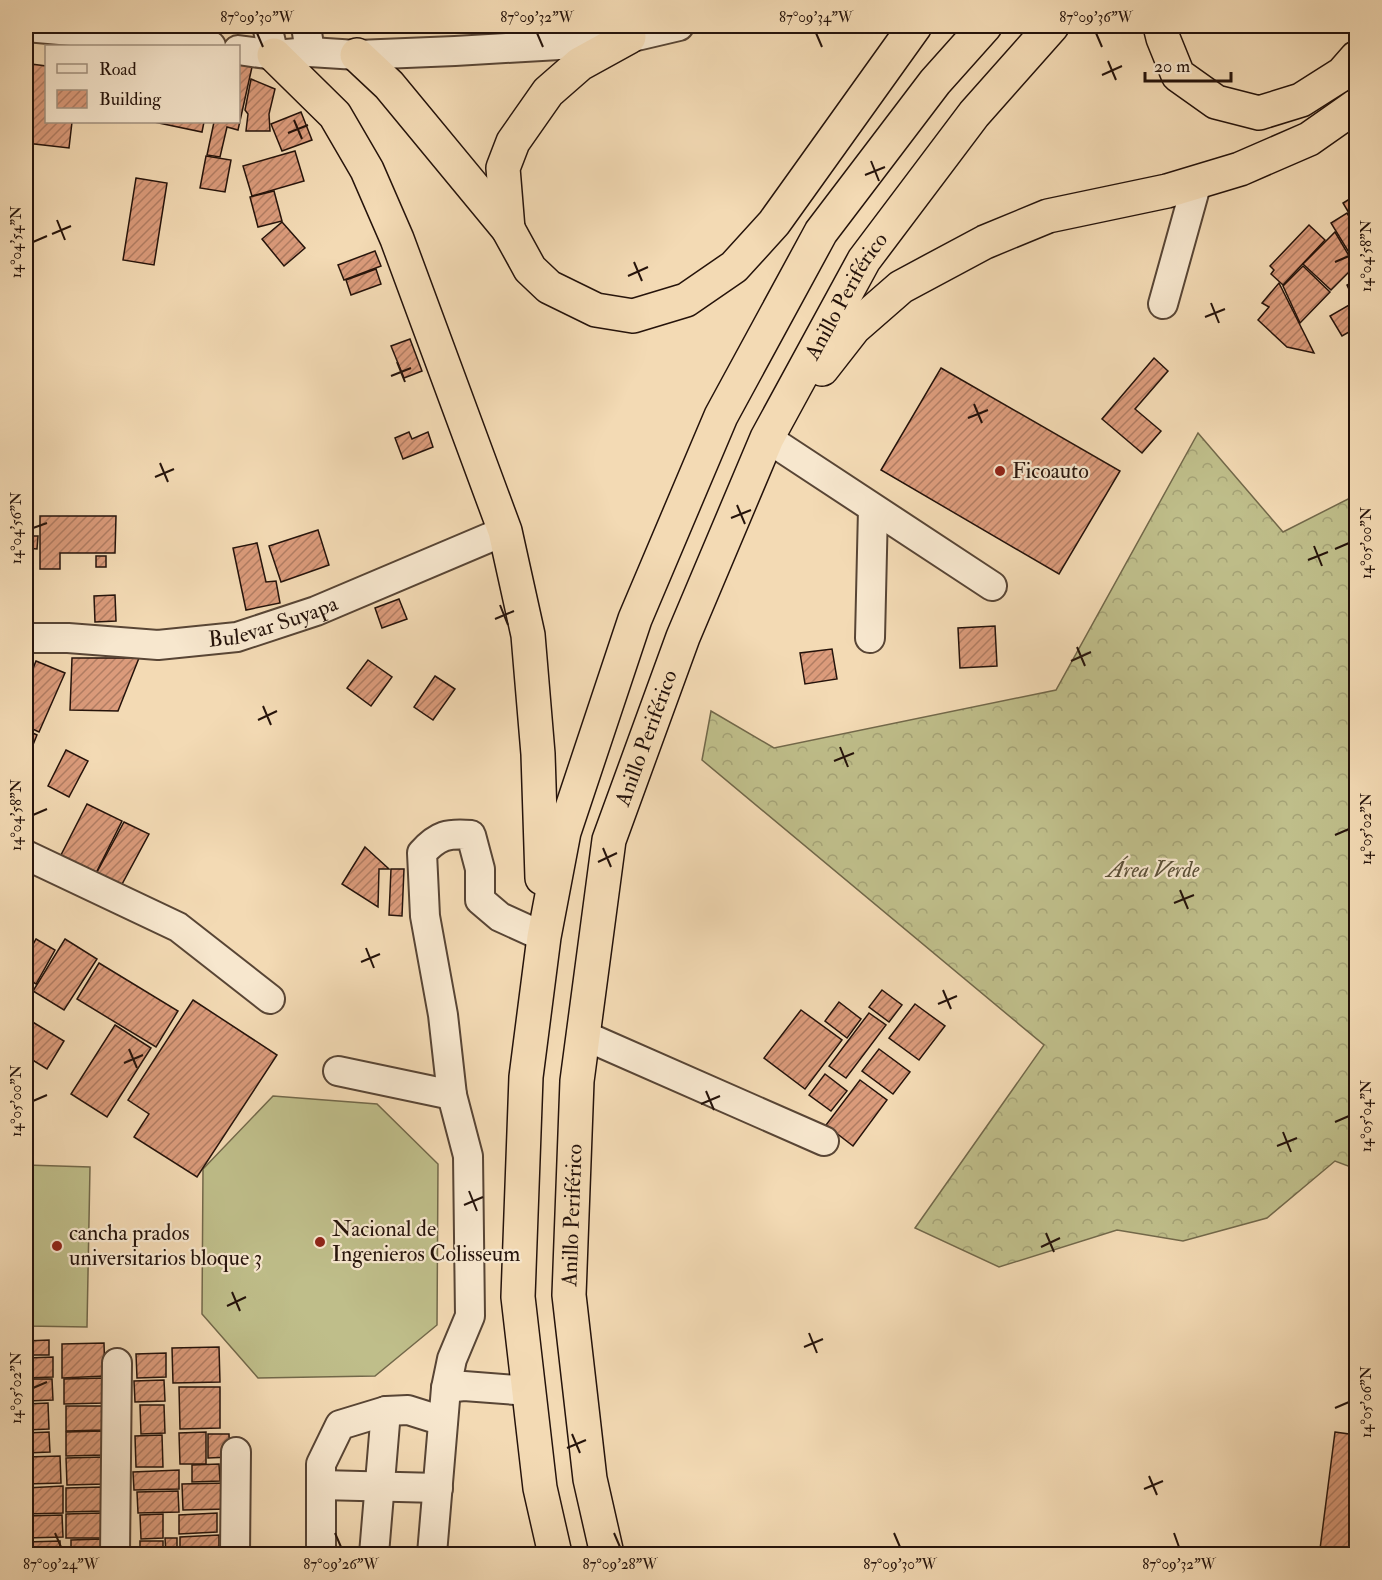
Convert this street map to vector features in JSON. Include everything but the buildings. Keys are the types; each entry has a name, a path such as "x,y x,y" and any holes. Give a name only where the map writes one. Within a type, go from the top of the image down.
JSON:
{"highway":[{"path":"357,55 389,85 508,229 530,269 549,287 596,310 633,316 686,300 734,267 774,223 915,26"},
{"name":"Anillo Periférico","path":"555,1554 540,1488 518,1297 526,1077 544,938 564,832 635,619 721,416 821,232 935,82 985,26"},
{"name":"Anillo Periférico","path":"607,1554 590,1479 569,1295 577,1081 609,840 683,637 767,438 864,260 974,114 1052,26"},
{"path":"1160,26 1178,75 1216,102 1259,113 1301,100 1342,74 1356,58"},
{"path":"508,229 503,168 513,142 548,92 580,64 629,37"},
{"path":"270,40 336,115 367,170 397,239 505,531 528,634 538,754 544,938"},
{"path":"767,438 854,328 901,287 986,242 1048,216 1167,191 1240,169 1309,139 1356,106"}],"street":[{"path":"240,49 270,40 308,39 357,55 600,42 679,26"},
{"path":"26,27 204,45"},
{"path":"1163,304 1197,182"},
{"path":"767,438 992,586"},
{"path":"870,638 873,509"},
{"name":"Bulevar Suyapa","path":"26,638 68,638 158,645 237,638 316,611 505,531"},
{"path":"432,1554 446,1388 452,1359 470,1316 468,1156 452,1095 443,1015 425,916 422,853 434,840 453,834 471,835 480,869 480,900 500,917 544,938"},
{"path":"26,855 178,927 270,999"},
{"path":"583,1035 824,1141"},
{"path":"338,1071 452,1095"},
{"path":"115,1554 117,1363"},
{"path":"446,1388 464,1386 529,1391"},
{"path":"321,1554 321,1464 340,1425 386,1411 408,1410 443,1421"},
{"path":"374,1554 386,1411"},
{"path":"235,1554 236,1452"},
{"path":"321,1485 438,1488"}],"green space":[{"name":"Área Verde","path":"1198,433 1283,532 1356,495 1356,1169 1335,1161 1267,1218 1183,1241 1117,1230 999,1267 915,1228 1044,1045 702,760 711,711 774,748 1056,690"},
{"name":"Nacional de Ingenieros Colisseum","path":"273,1096 377,1104 438,1164 437,1325 375,1376 258,1378 202,1314 203,1169"},
{"name":"cancha prados universitarios bloque 3","path":"26,1165 90,1167 87,1327 26,1326"}],"place":[{"name":"Ficoauto","path":"1000,471"},
{"name":"Nacional de Ingenieros Colisseum","path":"320,1242"},
{"name":"cancha prados universitarios bloque 3","path":"57,1246"}]}
